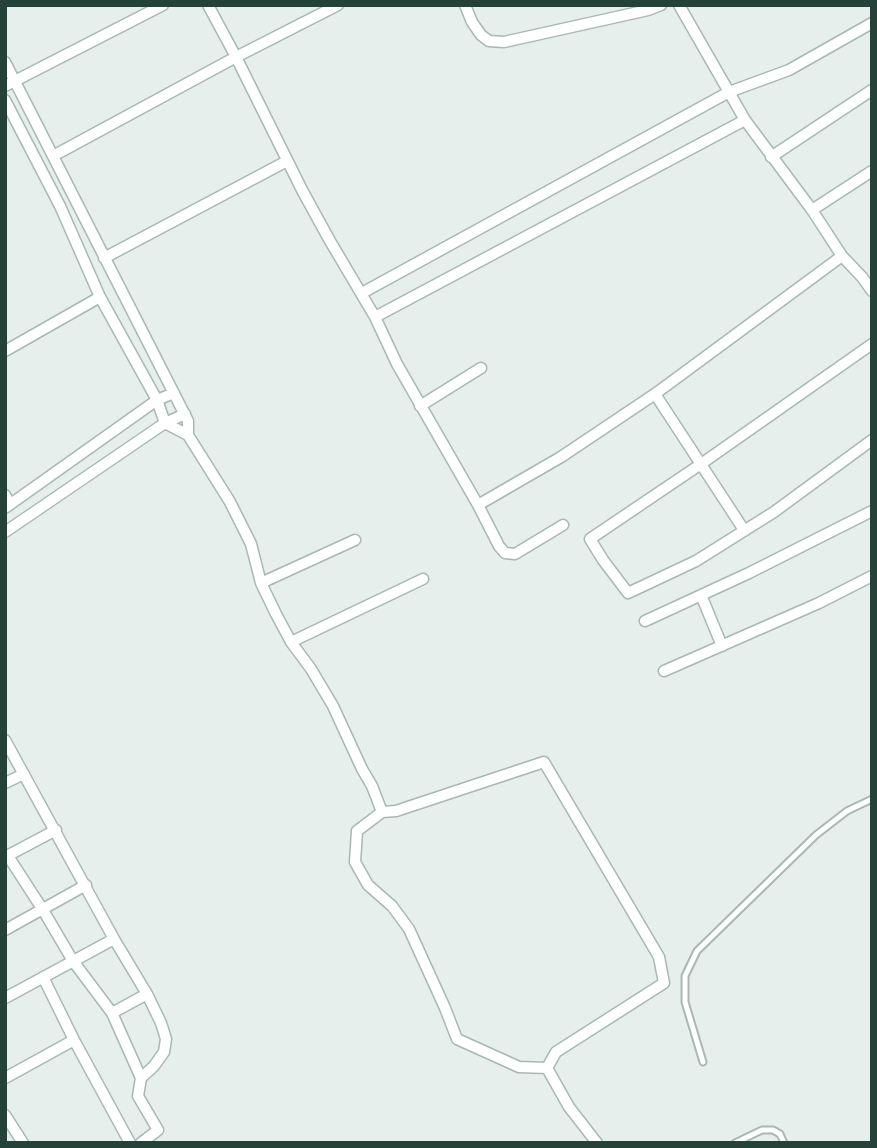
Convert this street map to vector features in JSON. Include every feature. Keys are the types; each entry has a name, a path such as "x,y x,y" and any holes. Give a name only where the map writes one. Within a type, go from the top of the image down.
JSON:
{"street":[{"path":"10,84 163,5"},
{"path":"208,5 330,241 362,293 397,364 499,546 505,553 514,554 564,525"},
{"path":"53,156 338,5"},
{"path":"465,5 481,35 489,41 504,42 649,10 661,5"},
{"path":"679,5 745,120 812,210 842,256 867,274 872,291"},
{"path":"362,293 729,92 789,70 872,23"},
{"path":"5,62 10,84 53,156 188,421 188,435"},
{"path":"771,157 872,90"},
{"path":"5,100 60,206 100,297 157,400 165,423 188,435 230,502 251,544 261,583 291,642 333,706 372,786 382,813"},
{"path":"375,317 745,120"},
{"path":"104,258 287,161"},
{"path":"812,210 872,171"},
{"path":"478,505 561,457 655,394 842,256"},
{"path":"5,351 100,297"},
{"path":"872,344 590,539 628,593 696,561 774,512 872,440"},
{"path":"420,406 481,368"},
{"path":"7,502 157,400 174,393"},
{"path":"655,394 744,530"},
{"path":"5,532 165,423 185,415"},
{"path":"645,621 872,511"},
{"path":"261,583 355,540"},
{"path":"664,671 819,603 872,576"},
{"path":"291,642 424,579"},
{"path":"701,595 722,646"},
{"path":"5,740 161,1023 166,1039 164,1052 141,1078"},
{"path":"544,762 659,957 664,983 556,1052 547,1068 519,1066 457,1039 409,929 392,906 368,886 355,862 357,831 382,813 396,811 544,762"},
{"path":"5,783 24,774"},
{"path":"56,830 6,857 43,910 73,961 113,1013 141,1078 138,1096 158,1130 141,1143"},
{"path":"5,930 86,885"},
{"path":"5,998 114,939"},
{"path":"43,977 130,1143"},
{"path":"113,1013 147,994"},
{"path":"5,1078 74,1040"},
{"path":"547,1068 569,1107 597,1143"},
{"path":"5,1115 23,1143"}],"lane":[{"path":"703,1062 685,1002 685,976 697,951 816,835 848,811 872,799"},
{"path":"735,1143 762,1130 772,1130 780,1134 784,1143"}]}
